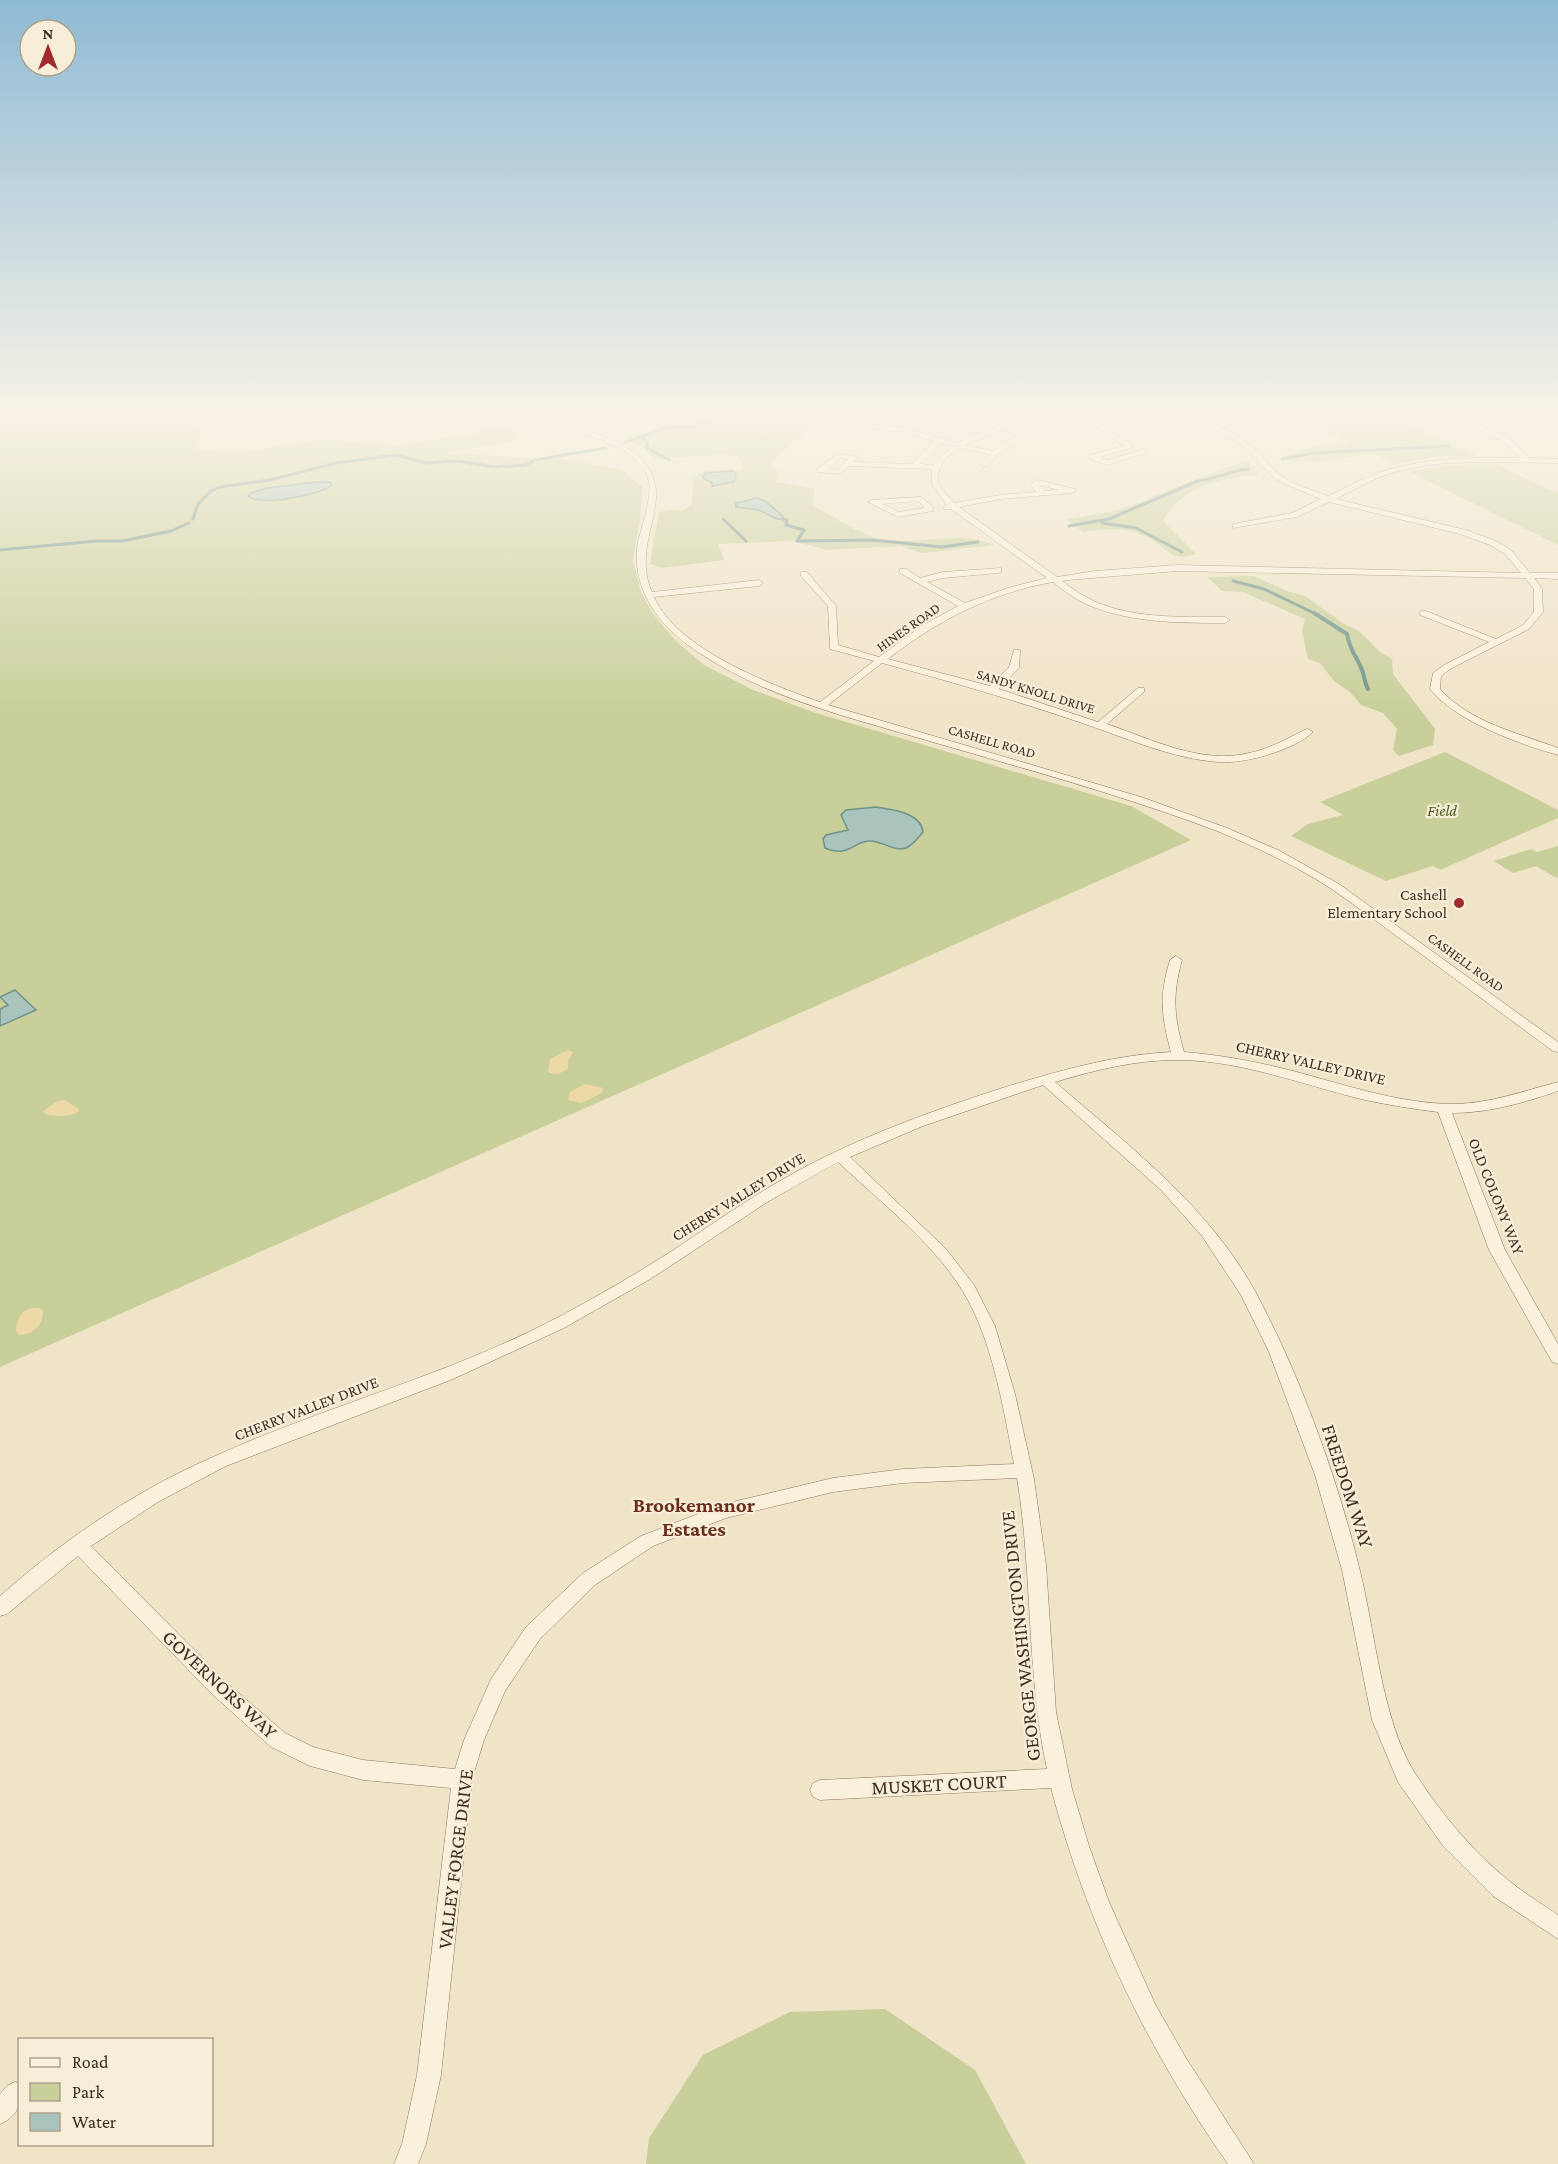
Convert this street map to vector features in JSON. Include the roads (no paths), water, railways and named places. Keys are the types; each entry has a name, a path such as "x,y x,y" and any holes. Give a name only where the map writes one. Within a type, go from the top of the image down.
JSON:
{"street":[{"name":"CASHELL ROAD","path":"649,512 640,560 640,574 649,596 660,615 675,631 726,667 776,690 821,706 1137,799 1192,818 1274,852 1335,886 1558,1048"},
{"path":"892,512 898,515 914,512"},
{"path":"960,512 1082,599 1116,612 1161,620 1225,620"},
{"path":"1236,526 1300,512"},
{"path":"1377,512 1485,540 1508,552 1527,575 1539,593 1539,612 1526,627 1436,675 1435,689 1440,697 1455,710 1558,752"},
{"name":"HINES ROAD","path":"821,706 933,623 964,606 1012,589 1054,579 1117,571 1177,568 1558,576"},
{"path":"919,581 943,575 998,570"},
{"path":"903,571 964,606"},
{"name":"SANDY KNOLL DRIVE","path":"804,574 832,606 833,647 881,662 992,690 1101,724 1183,753 1226,759 1264,754 1308,732"},
{"path":"649,596 759,584"},
{"path":"1423,613 1496,642"},
{"path":"992,690 1014,668 1017,652"},
{"path":"1101,724 1141,690"},
{"path":"1543,746 1558,737"},
{"path":"1176,960 1167,990 1166,1012 1179,1056"},
{"name":"CHERRY VALLEY DRIVE","path":"0,1608 78,1544 126,1511 219,1461 472,1364 570,1318 665,1263 764,1197 840,1156 937,1114 1044,1080 1118,1061 1179,1056 1243,1063 1376,1097 1443,1108 1473,1107 1506,1102 1558,1086"},
{"name":"FREEDOM WAY","path":"1044,1080 1166,1186 1207,1232 1248,1293 1277,1352 1324,1475 1351,1570 1382,1720 1405,1775 1450,1839 1501,1888 1558,1928"},
{"name":"OLD COLONY WAY","path":"1443,1108 1497,1250 1558,1358"},
{"name":"GEORGE WASHINGTON DRIVE","path":"840,1156 928,1240 969,1289 996,1348 1024,1471 1037,1564 1043,1681 1048,1728 1058,1778 1082,1860 1110,1932 1167,2050 1242,2164"},
{"name":"VALLEY FORGE DRIVE","path":"406,2164 414,2144 429,2075 462,1779 474,1740 498,1685 533,1633 589,1579 647,1541 724,1511 833,1485 903,1476 1024,1471"},
{"name":"GOVERNORS WAY","path":"78,1544 219,1688 279,1740 310,1756 363,1770 462,1779"},
{"name":"MUSKET COURT","path":"820,1790 1058,1778"},
{"path":"0,2112 15,2094"}],"water":[{"path":"763,512 778,512 783,519 777,519"},
{"path":"876,807 911,816 921,825 923,832 910,845 901,849 869,841 840,851 825,848 823,839 826,835 848,830 841,815 846,810"},
{"path":"15,990 36,1010 0,1026 0,1009 8,1005 0,997"}],"waterway":[{"path":"193,519 195,512"},
{"path":"1069,526 1109,519 1125,512"},
{"path":"723,519 746,541"},
{"path":"783,519 787,520 786,525 804,530 797,541 873,540 942,547 978,542"},
{"path":"0,550 96,541 122,541 171,531 189,523"},
{"path":"1102,523 1136,528 1182,552"},
{"path":"1233,581 1264,589 1314,613"},
{"path":"1314,613 1347,634 1368,689"}],"place":[{"name":"Cashell Elementary School","path":"1459,903"}],"district":[{"name":"Brookemanor Estates","path":"694,1517"}],"park label":[{"name":"Field","path":"1442,810"}]}
